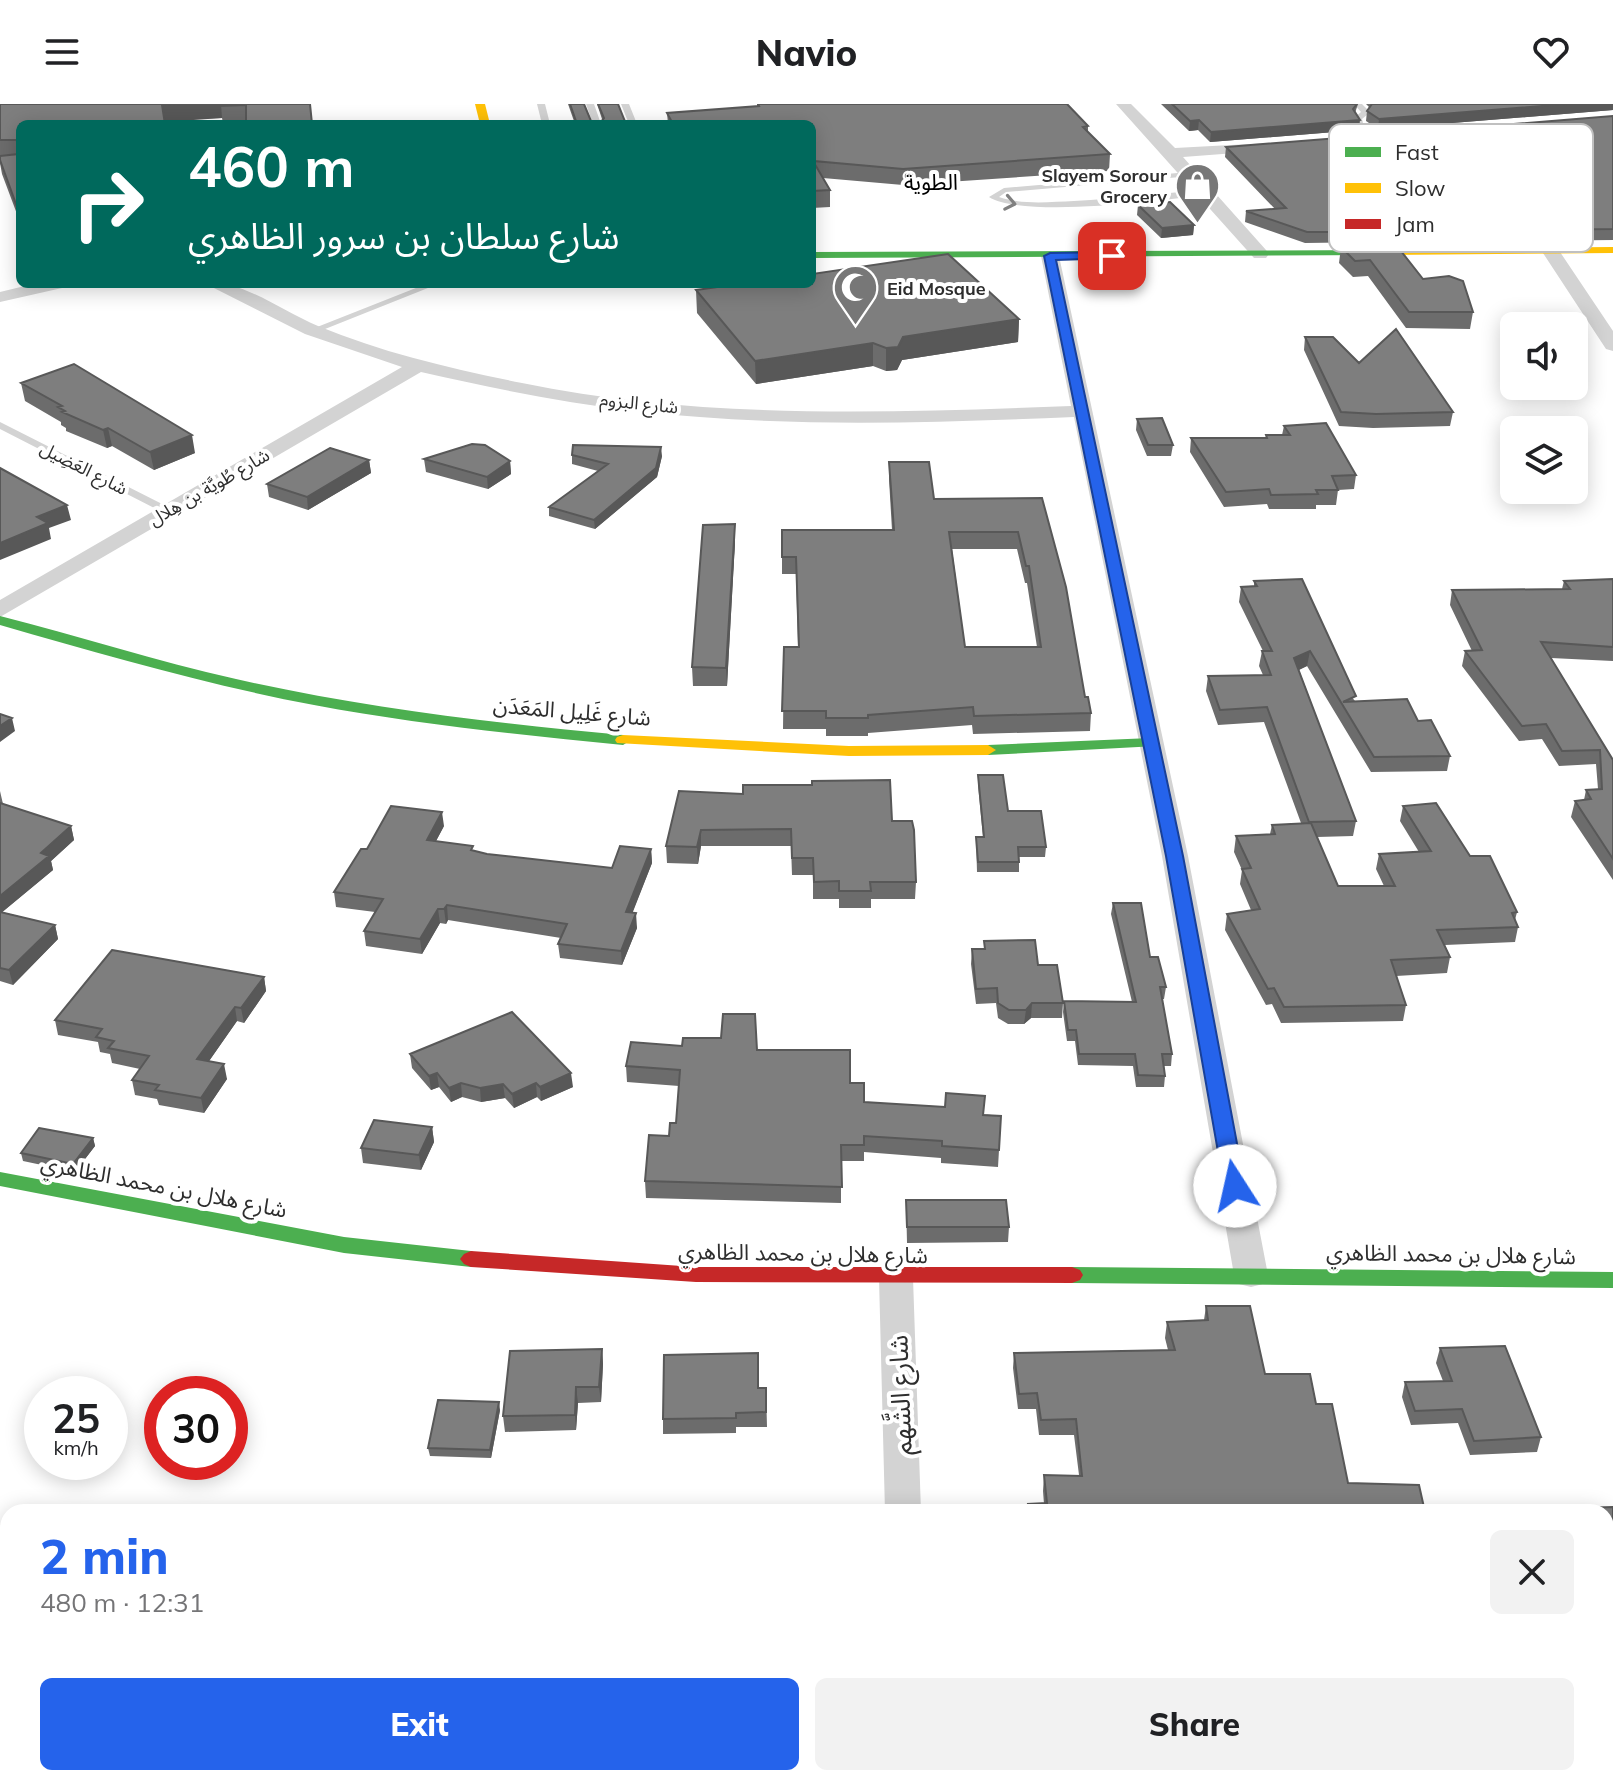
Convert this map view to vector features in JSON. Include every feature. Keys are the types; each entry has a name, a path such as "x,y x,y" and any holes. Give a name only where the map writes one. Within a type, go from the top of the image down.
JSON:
{"street":[{"path":"1123,104 1260,254"},
{"path":"1171,153 1282,144"},
{"path":"816,255 1405,252"},
{"path":"1551,252 1613,345"},
{"path":"1050,256 1151,743 1251,1275"},
{"path":"0,297 39,288"},
{"name":"شارع البزوم","path":"222,288 254,306 312,331 419,365 605,401 847,418 1082,411"},
{"name":"شارع طُويَّة بن هِلال","path":"0,610 419,365"},
{"name":"شارع غَلِيل المَعَدَن","path":"0,620 128,659 299,699 440,722 574,737 711,747 851,751 991,750 1151,743"},
{"name":"شارع هلال بن محمد الظاهري","path":"0,1179 329,1242 452,1259 676,1276 1251,1275 1613,1280"},
{"name":"شارع الشَّهم","path":"896,1278 903,1504"}],"lane":[{"path":"1358,104 1365,112 1358,118 1360,124"},
{"path":"1189,174 1004,190 993,197 1009,204 1034,206 1205,192"},
{"path":"312,331 424,288"},
{"name":"شارع العَضِيل","path":"0,425 168,511"}],"building":[{"path":"0,104 181,104 162,105 164,120 16,120 16,140 0,140"},
{"path":"220,104 310,104 312,120 246,120 246,105"},
{"path":"570,104 584,104 591,120 576,120"},
{"path":"598,104 618,104 624,120 602,120"},
{"path":"1067,104 1088,126 1083,127 1110,154 903,169 816,161 816,120 671,120 667,113 759,106"},
{"path":"1172,104 1357,104 1353,109 1360,120 1211,132 1199,120 1190,121"},
{"path":"1372,104 1567,104 1379,119 1367,111"},
{"path":"1613,116 1613,229 1593,229 1593,124 1513,124"},
{"path":"1329,139 1329,232 1307,232 1246,211 1286,208 1226,147"},
{"path":"16,154 16,204 0,160 0,156"},
{"path":"816,166 830,190 816,191"},
{"path":"1170,202 1194,225 1162,228 1138,205"},
{"path":"1346,252 1402,252 1423,279 1449,276 1463,281 1473,312 1409,312 1370,260 1355,261"},
{"name":"Eid Mosque","path":"948,254 1019,319 903,337 898,347 886,348 873,343 755,361 696,290 816,288 816,273"},
{"path":"1396,329 1453,412 1341,412 1305,337 1333,337 1359,363"},
{"path":"74,364 192,435 150,452 108,428 103,430 62,412 65,411 58,407 62,406 21,383"},
{"path":"1162,418 1173,445 1148,445 1137,419"},
{"path":"1326,423 1356,475 1332,476 1338,490 1316,490 1318,494 1271,495 1269,489 1226,492 1191,438 1267,438 1266,435 1290,435 1284,426"},
{"path":"472,444 485,445 510,461 487,477 424,459"},
{"path":"573,445 661,447 656,468 594,520 549,507 608,464 572,455"},
{"path":"330,448 369,460 307,497 267,484"},
{"path":"889,462 929,462 934,499 1042,498 1066,587 1085,697 1088,697 1091,713 974,716 973,707 868,715 868,718 826,718 826,711 782,711 784,647 799,647 796,557 782,557 782,530 894,530","holes":["949,532 1018,532 1026,566 1029,566 1041,647 965,647"]},
{"path":"0,468 67,505 37,517 48,523 0,543"},
{"path":"735,524 726,668 692,667 703,525"},
{"path":"1302,579 1356,696 1343,702 1407,699 1418,721 1431,720 1450,756 1374,757 1310,651 1294,658 1356,821 1309,822 1267,707 1220,710 1208,676 1271,675 1262,651 1272,651 1241,587 1257,586 1254,581"},
{"path":"1613,579 1613,647 1541,642 1613,760 1613,859 1575,801 1591,799 1586,790 1602,789 1600,750 1562,751 1546,724 1522,726 1465,651 1482,650 1452,590 1570,589 1564,581"},
{"path":"0,714 12,718 0,726"},
{"path":"978,775 1003,775 1008,811 1041,811 1046,847 1018,847 1019,862 978,862 976,837 984,837"},
{"path":"890,780 892,821 912,821 916,882 870,882 871,891 839,891 839,881 814,882 813,858 792,858 791,829 701,830 697,847 666,846 679,791 743,794 743,785"},
{"path":"0,803 71,826 41,853 49,856 0,896"},
{"path":"1436,803 1470,856 1490,856 1517,912 1512,913 1518,927 1437,930 1450,957 1391,960 1406,1005 1284,1007 1274,988 1268,989 1227,914 1260,909 1242,869 1251,868 1236,836 1275,834 1272,825 1311,823 1338,886 1395,886 1379,854 1431,851 1403,806"},
{"path":"391,806 442,812 427,840 473,846 471,850 487,854 612,868 620,846 651,849 626,912 636,913 621,951 558,944 567,924 447,905 444,909 438,909 420,939 364,931 383,899 334,892 361,849 367,849"},
{"path":"1113,903 1141,903 1150,957 1158,957 1166,987 1160,987 1172,1054 1162,1054 1165,1076 1138,1075 1135,1054 1079,1054 1076,1030 1068,1030 1064,1001 1136,1002"},
{"path":"0,912 55,925 9,970 0,968"},
{"path":"1035,940 1038,965 1057,965 1063,1003 1032,1003 1026,1010 1009,1010 998,1003 997,988 976,989 972,949 985,949 984,941"},
{"path":"112,950 264,977 241,1008 235,1007 197,1059 224,1064 201,1098 155,1090 159,1085 132,1080 149,1056 108,1048 114,1041 96,1037 102,1029 55,1020"},
{"path":"512,1012 571,1073 540,1087 536,1083 512,1094 503,1084 480,1088 461,1083 449,1088 437,1073 429,1076 410,1054"},
{"path":"723,1014 755,1014 757,1050 850,1050 850,1083 864,1083 864,1102 945,1107 946,1093 985,1096 983,1115 1001,1116 999,1150 942,1146 942,1141 864,1136 864,1145 841,1145 842,1187 645,1181 649,1135 669,1136 670,1123 676,1123 680,1070 626,1066 631,1042 682,1046 683,1038 721,1038"},
{"path":"374,1120 432,1127 419,1155 361,1148"},
{"path":"39,1128 93,1138 73,1164 21,1153"},
{"path":"906,1200 1006,1200 1009,1227 907,1227"},
{"path":"1206,1306 1250,1306 1265,1374 1310,1374 1316,1404 1332,1404 1348,1483 1419,1485 1423,1504 1028,1504 1047,1503 1044,1475 1082,1476 1076,1419 1041,1420 1037,1393 1019,1394 1014,1353 1175,1350 1167,1322 1208,1320"},
{"path":"1505,1346 1541,1437 1474,1441 1462,1409 1415,1411 1405,1382 1452,1381 1440,1348"},
{"path":"602,1349 599,1387 576,1387 575,1415 503,1416 510,1351"},
{"path":"758,1353 758,1388 766,1388 766,1412 736,1413 736,1418 663,1419 664,1355"},
{"path":"438,1400 499,1402 490,1450 428,1448"}],"traffic: fast":[{"path":"816,255 1384,252"},
{"path":"0,620 156,664 314,700 468,724 623,740"},
{"path":"988,750 1151,743"},
{"path":"0,1179 344,1245 471,1259"},
{"path":"1072,1275 1613,1280"}],"traffic: slow":[{"path":"480,104 484,120"},
{"path":"1593,250 1613,250"},
{"path":"623,740 849,751 988,750"}],"traffic: jam":[{"path":"471,1259 696,1274 1072,1275"}],"place":[{"name":"Slayem Sorour Grocery","path":"1198,224"},
{"name":"Eid Mosque","path":"856,327"}],"district":[{"name":"الطوية","path":"931,182"}],"route":[{"path":"1112,256 1050,256 1175,856 1235,1186"}]}
